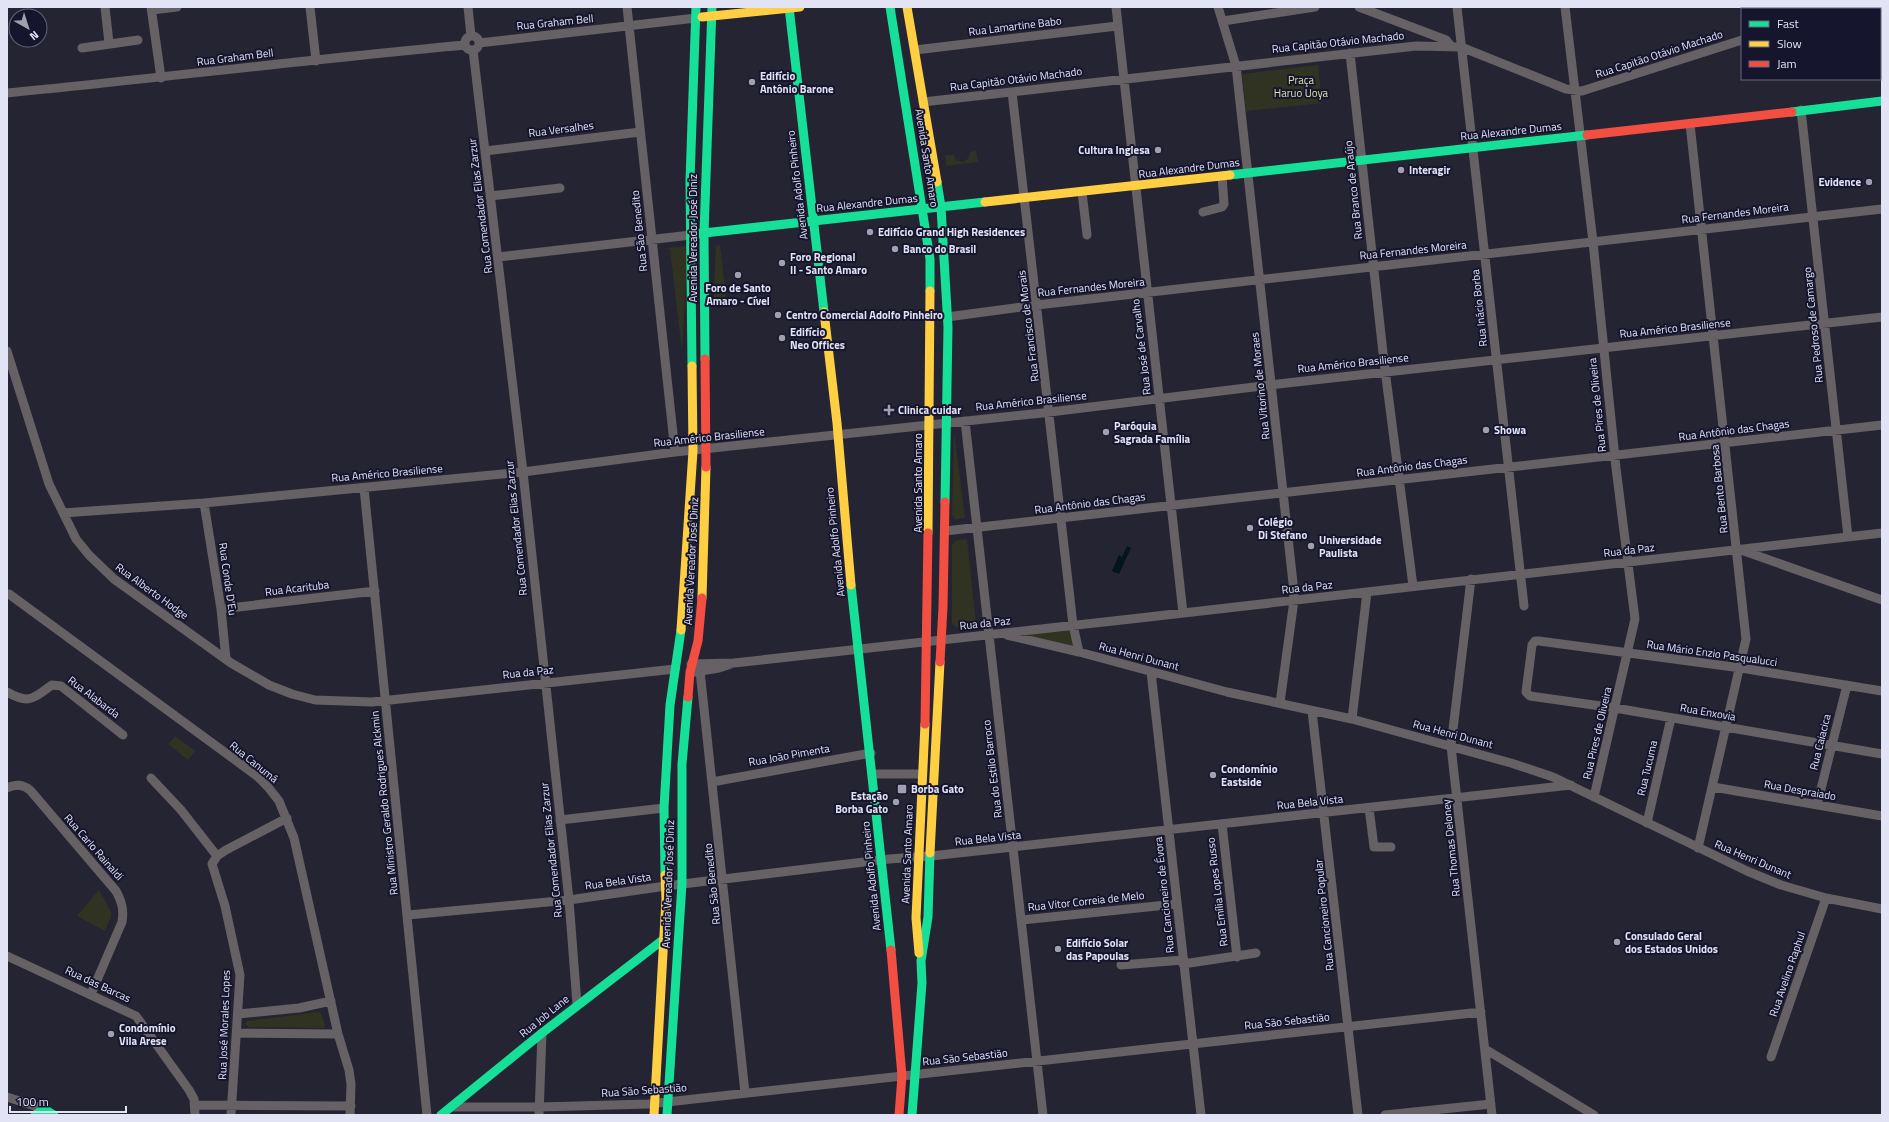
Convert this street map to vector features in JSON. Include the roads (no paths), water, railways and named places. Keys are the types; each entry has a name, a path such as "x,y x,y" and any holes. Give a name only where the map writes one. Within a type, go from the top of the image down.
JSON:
{"main road":[{"name":"Avenida Vereador José Diniz","path":"654,1115 666,886 664,808 672,684 684,603 686,541 693,451 691,137 696,7"},
{"name":"Avenida Vereador José Diniz","path":"667,1115 682,884 682,764 691,668 698,641 701,613 707,450 704,234 712,7"},
{"name":"Rua Graham Bell","path":"696,18 800,7"},
{"name":"Avenida Santo Amaro","path":"890,7 930,259 928,641 916,930 918,950 921,961 922,982 912,1115"},
{"name":"Avenida Santo Amaro","path":"907,7 941,207 947,317 947,423 942,639 927,928 921,961"},
{"name":"Avenida Adolfo Pinheiro","path":"789,8 838,434 844,516 871,753 898,1016 902,1076"},
{"name":"Rua Alexandre Dumas","path":"691,235 1136,186 1362,159 1690,124 1882,101"},
{"path":"929,532 945,531"},
{"name":"Rua Job Lane","path":"441,1115 578,1004 664,939"},
{"path":"899,1115 902,1076"},
{"path":"35,1115 50,1112 61,1115"}],"street":[{"path":"105,7 109,43"},
{"path":"161,78 151,9 177,7"},
{"path":"310,7 316,61"},
{"path":"468,7 471,36 476,38 472,46"},
{"name":"Rua São Benedito","path":"627,7 675,452"},
{"name":"Rua José de Carvalho","path":"1116,7 1122,79 1136,186 1183,613"},
{"name":"Rua Vitorino de Moraes","path":"1218,7 1236,66 1284,494 1294,600 1280,703"},
{"path":"1223,21 1315,7"},
{"path":"1359,7 1446,40 1451,46"},
{"name":"Rua Inácio Borba","path":"1457,7 1507,467 1524,606"},
{"name":"Rua Pires de Oliveira","path":"1565,7 1593,242 1603,348 1627,562 1635,619 1616,708 1594,797"},
{"name":"Rua Graham Bell","path":"7,93 472,46 696,18"},
{"name":"Rua Lamartine Babo","path":"915,50 1117,26"},
{"path":"1416,46 1422,39 1421,31"},
{"path":"82,48 138,40"},
{"name":"Rua Capitão Otávio Machado","path":"923,102 1416,46 1461,47 1574,91 1590,89 1741,40"},
{"name":"Rua Comendador Elias Zarzur","path":"472,46 523,472 544,682 569,900 578,1004"},
{"name":"Rua Branco de Araújo","path":"1350,53 1385,372 1413,586"},
{"name":"Rua Francisco de Morais","path":"1012,92 1050,412 1073,625 1079,652"},
{"name":"Rua Pedroso de Camargo","path":"1801,110 1848,537"},
{"name":"Rua Bento Barbosa","path":"1690,124 1738,549 1746,639 1698,848"},
{"name":"Rua Versalhes","path":"485,150 640,132"},
{"path":"1203,212 1222,207 1224,204 1222,176"},
{"path":"490,196 560,188"},
{"path":"1082,192 1087,235"},
{"name":"Rua Fernandes Moreira","path":"947,317 1147,292 1882,209"},
{"name":"Rua Alexandre Dumas","path":"498,257 691,235"},
{"name":"Rua Américo Brasiliense","path":"63,513 204,503 523,472 675,452 707,450 838,434 1050,412 1272,384 1882,317"},
{"name":"Rua Alberto Hodge","path":"7,351 49,484 76,538 89,555 114,579 226,659 269,685 292,694 315,700 343,702 385,700"},
{"name":"Rua do Estilo Barroco","path":"965,421 1022,920 1042,1115"},
{"name":"Rua Antônio das Chagas","path":"945,531 1284,494 1507,467 1882,425"},
{"name":"Rua Ministro Geraldo Rodrigues Alckmin","path":"364,488 427,1115"},
{"name":"Rua Conde D'Eu","path":"204,503 221,609 226,659"},
{"name":"Rua da Paz","path":"691,668 718,662 734,663 1882,533"},
{"path":"1738,549 1882,600"},
{"name":"Rua Thomas Deloney","path":"1471,580 1451,746 1458,798 1492,1115"},
{"name":"Rua Acarituba","path":"221,609 375,591"},
{"path":"1352,719 1367,592"},
{"name":"Rua Canumá","path":"9,594 257,776 275,794 287,818 294,838 338,1034 351,1084 350,1111"},
{"name":"Rua Henri Dunant","path":"1000,633 1079,652 1227,692 1352,719 1525,767 1571,785 1698,848 1781,885 1826,898 1882,909"},
{"name":"Rua Mário Enzio Pasqualucci","path":"1530,696 1526,692 1532,645 1535,641 1740,668 1882,691"},
{"name":"Rua da Paz","path":"691,668 700,671 719,668 734,663"},
{"name":"Rua da Paz","path":"385,700 675,669"},
{"name":"Rua São Benedito","path":"700,671 724,879 746,1093"},
{"name":"Rua Cancioneiro de Évora","path":"1152,672 1176,904 1201,1115"},
{"name":"Rua Alabarda","path":"7,692 20,699 29,700 40,695 52,685 60,686 124,735"},
{"name":"Rua Caiacica","path":"1817,805 1847,685"},
{"name":"Rua Enxovia","path":"1530,696 1616,708 1882,754"},
{"name":"Rua Cancioneiro Popular","path":"1312,711 1358,1115"},
{"name":"Rua Tucuma","path":"1647,823 1671,718"},
{"name":"Rua João Pimenta","path":"712,782 871,753"},
{"path":"873,774 922,774"},
{"path":"151,778 181,810 217,856 287,818"},
{"name":"Rua Carlo Rainaldi","path":"7,788 22,785 30,790 116,891 121,900 124,914 122,922 91,994"},
{"name":"Rua Bela Vista","path":"408,915 569,900 666,886 881,860 931,856 1571,785"},
{"name":"Rua Despraiado","path":"1713,787 1882,816"},
{"path":"560,820 664,808"},
{"path":"1369,808 1374,848 1390,846"},
{"name":"Rua Emília Lopes Russo","path":"1222,824 1237,957"},
{"name":"Rua José Morales Lopes","path":"217,856 212,867 225,906 240,975 231,1115"},
{"name":"Rua Avelino Raphul","path":"1771,1057 1826,898"},
{"name":"Rua Vitor Correia de Melo","path":"1022,920 1176,904"},
{"path":"1121,965 1183,962 1237,957 1256,953"},
{"name":"Rua das Barcas","path":"7,956 136,1016 189,1090 194,1099 195,1115"},
{"path":"238,1014 299,1008 331,1001"},
{"name":"Rua São Sebastião","path":"451,1107 539,1111 654,1104 1481,1012"},
{"path":"237,1033 338,1034"},
{"path":"539,1111 542,1033"},
{"path":"1485,1049 1594,1115"},
{"path":"7,1097 50,1112"},
{"path":"1574,1103 1576,1115"},
{"path":"195,1104 232,1104 350,1111"},
{"path":"1385,1115 1491,1104"}],"water":[{"path":"1127,546 1131,548 1119,574 1112,571 1119,555 1122,557"}],"place":[{"name":"Edifício Antônio Barone","path":"752,82"},
{"name":"Cultura Inglesa","path":"1158,150"},
{"name":"Interagir","path":"1401,170"},
{"name":"Evidence","path":"1869,182"},
{"name":"Edifício Grand High Residences","path":"870,232"},
{"name":"Banco do Brasil","path":"895,249"},
{"name":"Foro Regional II - Santo Amaro","path":"782,263"},
{"name":"Foro de Santo Amaro - Cível","path":"738,275"},
{"name":"Centro Comercial Adolfo Pinheiro","path":"778,315"},
{"name":"Edifício Neo Offices","path":"782,338"},
{"name":"Clinica cuidar","path":"889,410"},
{"name":"Showa","path":"1486,430"},
{"name":"Paróquia Sagrada Família","path":"1106,432"},
{"name":"Colégio Di Stefano","path":"1250,528"},
{"name":"Universidade Paulista","path":"1311,546"},
{"name":"Condomínio Eastside","path":"1213,775"},
{"name":"Borba Gato","path":"902,789"},
{"name":"Estação Borba Gato","path":"896,802"},
{"name":"Consulado Geral dos Estados Unidos","path":"1617,942"},
{"name":"Edifício Solar das Papoulas","path":"1058,949"},
{"name":"Condomínio Vila Arese","path":"111,1034"}],"park label":[{"name":"Praça Haruo Uoya","path":"1301,86"}]}
